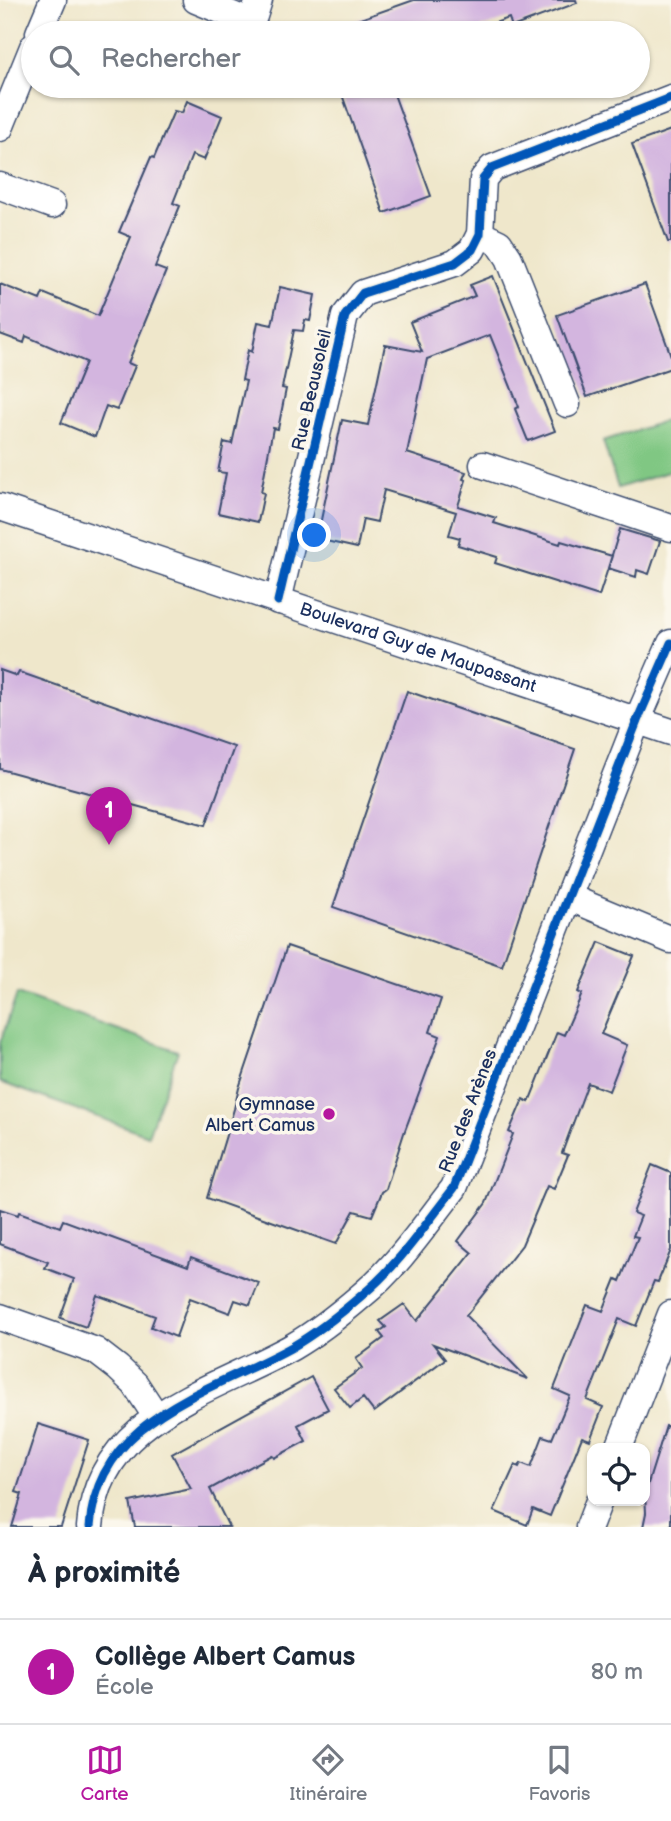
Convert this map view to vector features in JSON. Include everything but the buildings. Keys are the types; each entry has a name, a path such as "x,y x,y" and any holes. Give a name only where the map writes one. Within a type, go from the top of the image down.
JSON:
{"street":[{"path":"44,21 53,0"},
{"path":"196,0 242,19 254,16 259,0"},
{"path":"0,128 21,76"},
{"path":"567,404 509,258 499,243 480,234 483,179 492,168 671,98"},
{"path":"0,186 52,205"},
{"name":"Rue Beausoleil","path":"278,601 345,316 363,293 455,263 472,250 480,234"},
{"path":"483,465 671,528"},
{"name":"Boulevard Guy de Maupassant","path":"0,507 671,732"},
{"name":"Rue des Arènes","path":"90,1527 91,1503 125,1442 156,1416 294,1346 362,1295 405,1251 454,1188 637,721 671,643"},
{"path":"568,898 671,940"},
{"path":"621,1443 671,1314"},
{"path":"0,1317 96,1351 135,1384 156,1416"},
{"path":"589,1527 597,1506"}],"green space":[{"path":"671,419 671,471 618,488 603,441"},
{"path":"17,994 178,1051 148,1135 0,1082 0,1043"}],"cycle path":[{"path":"278,601 345,316 363,293 455,263 472,250 480,234 483,179 492,168 671,98"},
{"path":"90,1527 97,1489 113,1459 136,1433 195,1394 292,1347 336,1316 387,1272 454,1188 637,721 671,643"}],"place":[{"name":"Collège Albert Camus","path":"109,845"},
{"name":"Gymnase Albert Camus","path":"329,1114"}]}
